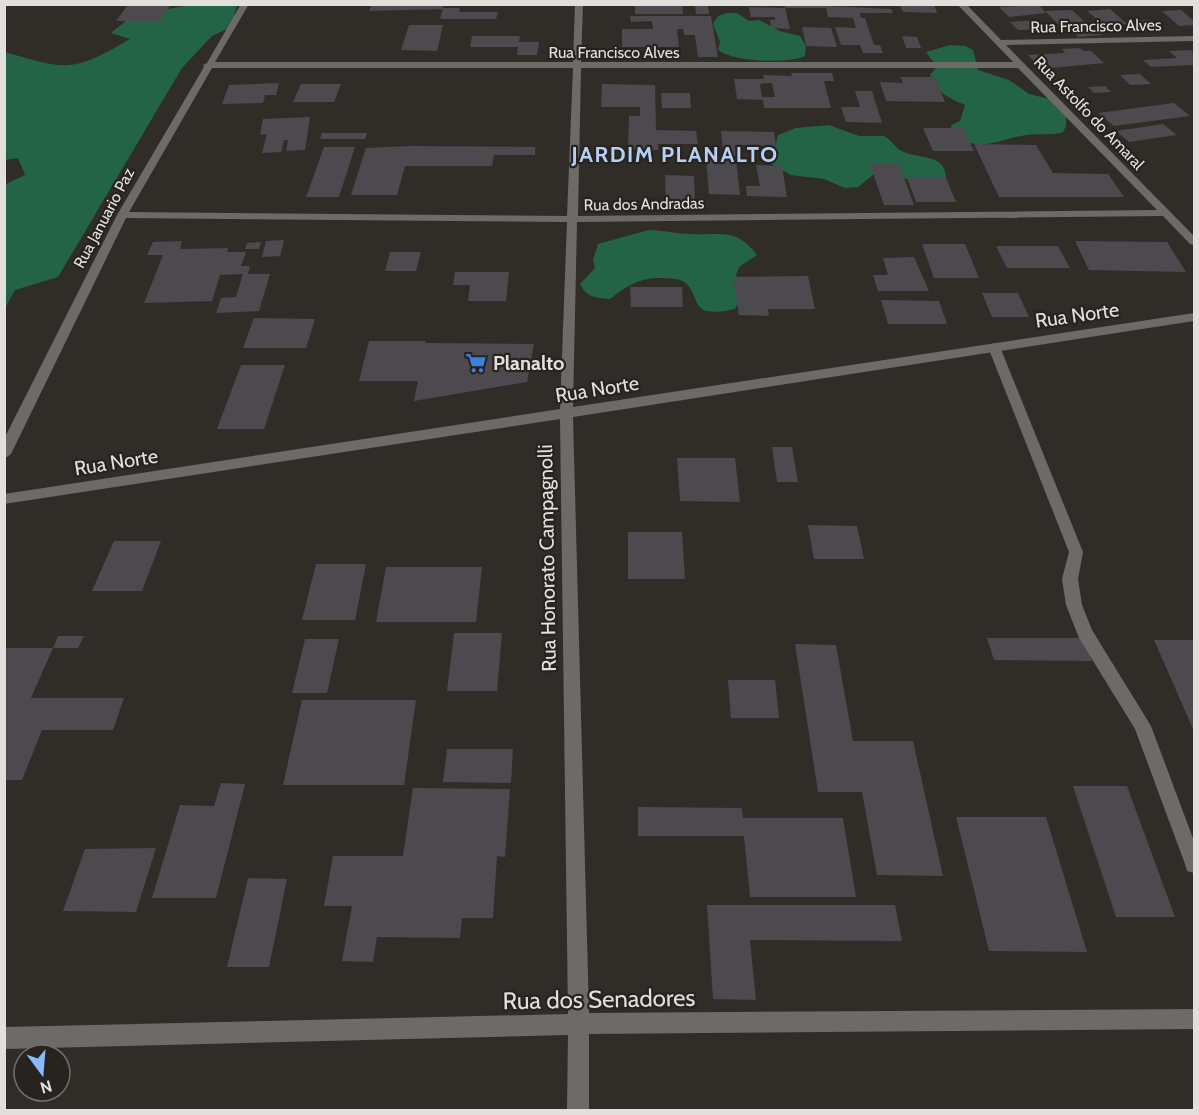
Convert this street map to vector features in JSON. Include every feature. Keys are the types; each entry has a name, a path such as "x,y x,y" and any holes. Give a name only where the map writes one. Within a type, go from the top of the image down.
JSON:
{"street":[{"name":"Rua Januario Paz","path":"4,454 122,215 207,65 245,4"},
{"name":"Rua Honorato Campagnolli","path":"578,1110 579,1024 566,413 579,4"},
{"name":"Rua Astolfo do Amaral","path":"961,4 1194,242"},
{"name":"Rua Francisco Alves","path":"999,43 1194,38"},
{"name":"Rua Francisco Alves","path":"207,65 576,67 1021,65"},
{"name":"Rua dos Andradas","path":"122,215 571,219 1166,213"},
{"name":"Rua Norte","path":"4,499 1194,317"},
{"path":"993,347 1076,552 1070,579 1078,615 1085,633 1142,726 1194,864"},
{"name":"Rua dos Senadores","path":"4,1038 579,1024 1194,1018"}],"green space":[{"path":"190,5 237,5 231,27 212,36 182,68 58,277 15,290 5,308 4,185 25,175 18,158 5,160 5,52 57,65 82,63 130,39 111,33 133,15"},
{"path":"737,13 749,21 759,20 780,31 800,36 806,46 805,56 774,61 725,54 718,50 720,42 713,24 718,16"},
{"path":"950,45 965,46 973,50 978,70 1009,80 1029,94 1050,99 1066,115 1066,126 1063,132 1026,135 986,144 969,142 960,138 950,130 952,125 960,121 965,105 949,97 932,81 930,75 937,67 926,52"},
{"path":"829,125 859,136 884,136 908,154 936,160 941,164 946,178 905,179 892,172 878,171 858,187 845,188 824,179 791,175 771,164 778,135 796,128"},
{"path":"649,230 728,235 742,240 749,246 757,255 739,267 736,275 744,292 735,309 719,312 701,308 688,286 676,279 656,278 641,281 610,299 596,297 585,292 580,284 595,268 593,260 598,244"}],"building":[{"path":"372,4 444,4 443,9 369,11"},
{"path":"635,4 682,4 683,14 635,14"},
{"path":"695,4 708,4 709,14 696,14"},
{"path":"784,4 891,9 893,13 860,13 861,18 865,18 874,45 880,45 883,53 863,53 860,45 841,45 835,27 856,28 853,18 828,17 826,8 785,8"},
{"path":"899,4 934,4 937,13 903,12"},
{"path":"1039,5 1046,13 1009,17 999,7"},
{"path":"127,6 170,6 159,21 116,21"},
{"path":"749,7 785,8 790,29 771,28 770,20 775,20 775,17 751,17"},
{"path":"443,8 460,8 459,12 498,12 496,19 440,19"},
{"path":"1110,9 1127,24 1104,25 1087,11"},
{"path":"1072,10 1087,24 1060,26 1045,11"},
{"path":"1181,10 1194,21 1194,25 1179,26 1162,11"},
{"path":"630,16 711,16 718,57 698,57 695,35 684,35 683,29 677,29 679,47 622,47 622,29 653,29 652,21 631,22"},
{"path":"1035,20 1044,29 1018,30 1010,22"},
{"path":"1151,20 1163,31 1138,32 1125,21"},
{"path":"409,25 443,25 437,51 401,50"},
{"path":"802,27 831,28 837,47 806,46"},
{"path":"1094,28 1102,35 1078,37 1071,29"},
{"path":"472,36 520,36 519,42 539,42 537,55 517,55 518,47 470,47"},
{"path":"902,36 917,37 921,48 906,48"},
{"path":"1080,48 1084,51 1091,51 1104,63 1041,69 1028,55 1065,53 1062,49"},
{"path":"1192,50 1194,65 1151,67 1143,60 1177,58 1169,51"},
{"path":"791,73 832,73 834,81 824,81 831,108 764,108 763,100 737,99 734,79 764,79 763,75 792,76","holes":["772,83 775,97 762,97 760,84"]},
{"path":"1140,74 1151,84 1130,85 1120,75"},
{"path":"900,77 935,77 945,102 886,101 880,82 903,83"},
{"path":"279,83 276,95 265,95 263,103 222,104 229,85"},
{"path":"301,84 341,84 334,102 293,102"},
{"path":"602,84 655,85 656,130 696,131 698,144 658,144 658,150 628,149 629,116 640,116 640,107 601,107"},
{"path":"1105,86 1111,92 1094,93 1088,87"},
{"path":"855,91 872,91 882,123 846,122 841,107 860,107"},
{"path":"661,93 690,93 691,108 662,108"},
{"path":"1174,103 1190,116 1114,126 1098,113"},
{"path":"310,117 305,150 286,151 288,140 284,140 281,152 262,153 267,134 260,135 263,119"},
{"path":"1163,124 1177,135 1129,142 1116,131"},
{"path":"923,128 963,128 974,151 933,151"},
{"path":"721,131 774,132 776,146 740,145 742,159 736,159 740,195 709,194 706,159 724,159"},
{"path":"322,133 367,133 365,139 320,139"},
{"path":"974,144 1036,145 1053,173 1108,174 1124,197 999,197"},
{"path":"324,147 355,147 339,197 306,197"},
{"path":"535,147 535,155 494,155 492,166 405,166 397,195 351,195 366,148"},
{"path":"870,164 899,164 914,205 884,205"},
{"path":"756,165 782,166 787,197 747,196 746,186 760,186"},
{"path":"665,175 694,176 695,202 666,201"},
{"path":"907,178 946,178 956,202 916,202"},
{"path":"284,240 280,256 262,257 266,241"},
{"path":"182,241 180,249 228,248 227,252 246,252 241,266 250,266 248,274 270,274 259,311 216,313 221,298 236,297 243,274 220,275 212,301 144,303 163,255 147,255 153,242"},
{"path":"1075,241 1167,242 1186,272 1089,270"},
{"path":"261,242 259,249 245,249 247,243"},
{"path":"922,244 965,244 979,278 934,278"},
{"path":"996,246 1058,246 1070,268 1007,268"},
{"path":"390,252 421,252 416,271 385,271"},
{"path":"914,257 929,291 878,291 873,275 888,275 883,258"},
{"path":"455,272 509,272 506,301 468,301 470,285 453,285"},
{"path":"808,276 815,309 768,309 769,316 739,315 733,277"},
{"path":"630,287 682,287 683,307 631,307"},
{"path":"982,293 1018,293 1029,317 992,317"},
{"path":"881,300 939,301 947,324 888,324"},
{"path":"254,318 315,319 306,348 243,348"},
{"name":"Planalto","path":"369,341 534,344 527,382 414,401 418,381 359,381"},
{"path":"241,365 285,365 264,429 217,429"},
{"path":"772,447 792,447 798,482 777,482"},
{"path":"677,458 735,458 740,502 680,501"},
{"path":"808,525 857,526 864,559 814,559"},
{"path":"628,532 682,532 685,579 628,579"},
{"path":"114,541 161,541 142,591 92,591"},
{"path":"316,564 366,564 355,620 302,620"},
{"path":"386,567 482,567 476,622 376,622"},
{"path":"454,633 502,633 497,691 447,691"},
{"path":"58,636 84,636 78,648 53,648"},
{"path":"987,638 1084,638 1092,661 994,660"},
{"path":"305,639 339,639 327,693 292,693"},
{"path":"1154,640 1194,640 1194,732 1190,722"},
{"path":"795,644 836,645 853,741 913,741 943,876 877,875 862,792 818,792"},
{"path":"4,648 53,648 31,698 124,698 113,730 42,730 22,780 4,780"},
{"path":"728,680 775,680 779,718 731,718"},
{"path":"302,700 416,700 404,785 283,785"},
{"path":"447,749 513,749 511,783 443,782"},
{"path":"221,783 245,784 216,898 152,898 180,805 214,806"},
{"path":"1073,786 1127,786 1175,917 1116,917"},
{"path":"413,788 510,789 505,857 497,856 493,918 462,918 460,938 377,937 373,962 342,961 352,906 324,906 333,856 403,856"},
{"path":"638,807 742,808 743,818 843,818 856,897 750,897 744,836 638,836"},
{"path":"956,817 1046,817 1087,952 989,951"},
{"path":"156,848 136,912 63,911 85,849"},
{"path":"248,878 287,879 269,967 227,967"},
{"path":"707,905 895,905 902,941 750,940 756,1000 713,999"}],"place":[{"name":"Planalto","path":"476,363"}],"district":[{"name":"JARDIM PLANALTO","path":"675,154"}]}
